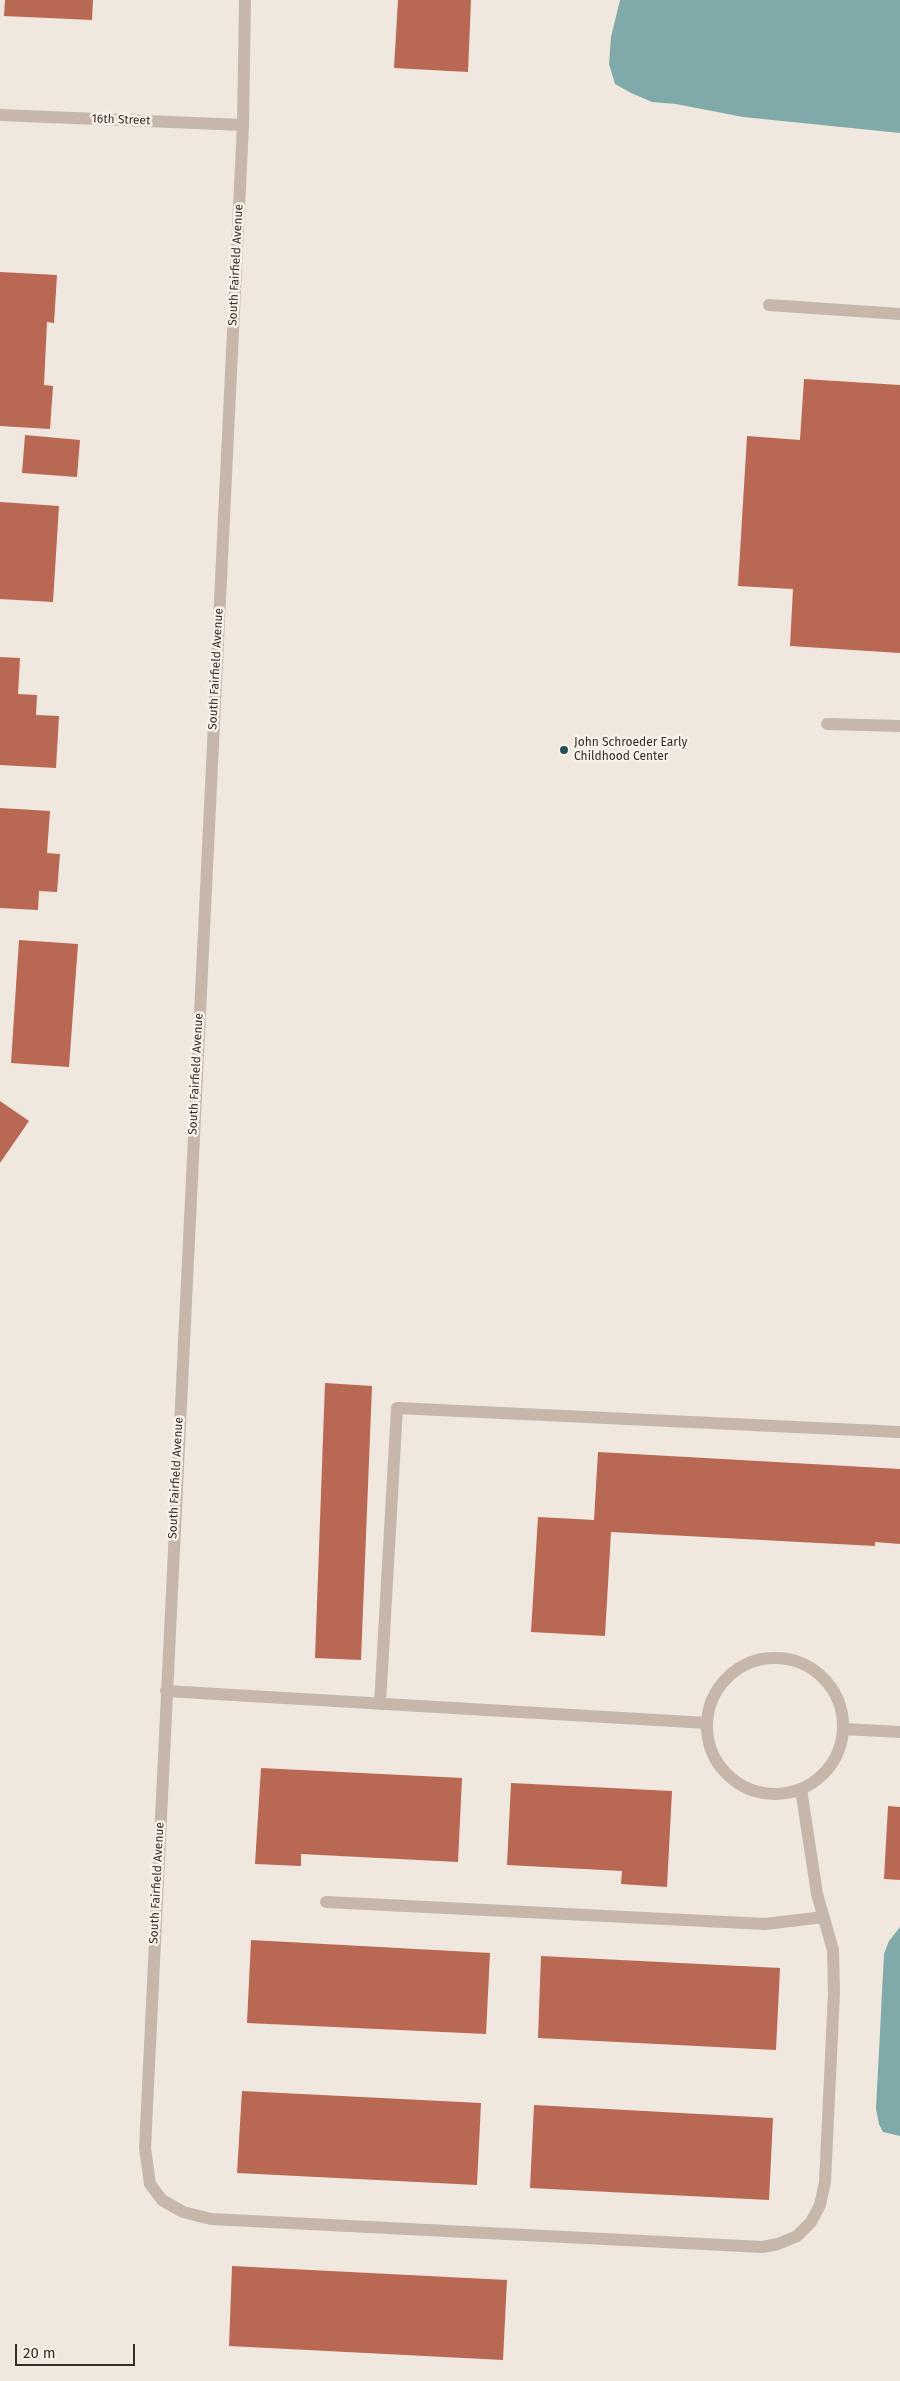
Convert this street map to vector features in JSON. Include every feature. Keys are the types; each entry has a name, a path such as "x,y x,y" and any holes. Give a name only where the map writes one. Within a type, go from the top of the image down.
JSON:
{"street":[{"name":"South Fairfield Avenue","path":"245,0 242,125 145,2148 150,2184 162,2200 183,2212 211,2219 762,2247 778,2244 797,2236 811,2222 820,2205 825,2182 834,1993 833,1950 817,1894 801,1789"},
{"name":"16th Street","path":"0,115 242,125"},
{"path":"769,305 900,314"},
{"path":"827,724 900,726"},
{"path":"380,1704 397,1408 900,1432"},
{"path":"768,1658 787,1659 806,1665 822,1676 834,1692 841,1710 844,1729 840,1748 831,1765 818,1780 801,1789 782,1794 763,1793 744,1787 728,1776 716,1760 709,1742 706,1723 710,1704 725,1680 732,1673 749,1663 768,1658"},
{"path":"166,1691 706,1723"},
{"path":"844,1729 900,1732"},
{"path":"326,1902 765,1924 824,1917"}],"water":[{"path":"620,0 900,0 900,133 743,117 676,104 652,102 631,93 615,84 609,64 611,37"},
{"path":"900,1927 900,2136 883,2132 876,2109 884,1954 889,1941"}],"building":[{"path":"5,0 93,0 92,20 4,16"},
{"path":"398,0 471,0 468,72 394,68"},
{"path":"0,272 57,275 54,323 47,322 44,385 53,386 50,429 0,426"},
{"path":"804,379 900,385 900,653 790,646 793,589 738,586 747,436 800,440"},
{"path":"25,435 80,440 77,477 22,473"},
{"path":"0,502 59,506 53,602 0,599"},
{"path":"0,657 20,658 18,694 37,695 36,715 59,716 56,768 0,765"},
{"path":"0,808 50,811 47,853 60,854 57,892 39,891 38,910 0,908"},
{"path":"19,940 78,944 69,1067 11,1063"},
{"path":"0,1101 29,1121 0,1163"},
{"path":"325,1383 372,1386 361,1660 315,1658"},
{"path":"598,1452 900,1469 900,1544 875,1542 875,1546 611,1532 605,1636 531,1632 538,1517 594,1520"},
{"path":"261,1768 462,1778 458,1862 301,1854 301,1866 255,1864"},
{"path":"511,1783 672,1791 667,1887 621,1884 622,1871 507,1865"},
{"path":"888,1806 900,1807 900,1880 884,1879"},
{"path":"251,1940 490,1953 486,2034 247,2023"},
{"path":"541,1956 780,1968 776,2050 538,2038"},
{"path":"242,2091 481,2103 477,2185 237,2173"},
{"path":"534,2105 773,2118 769,2200 530,2188"},
{"path":"232,2266 507,2280 503,2360 229,2346"}],"place":[{"name":"John Schroeder Early Childhood Center","path":"564,750"}]}
